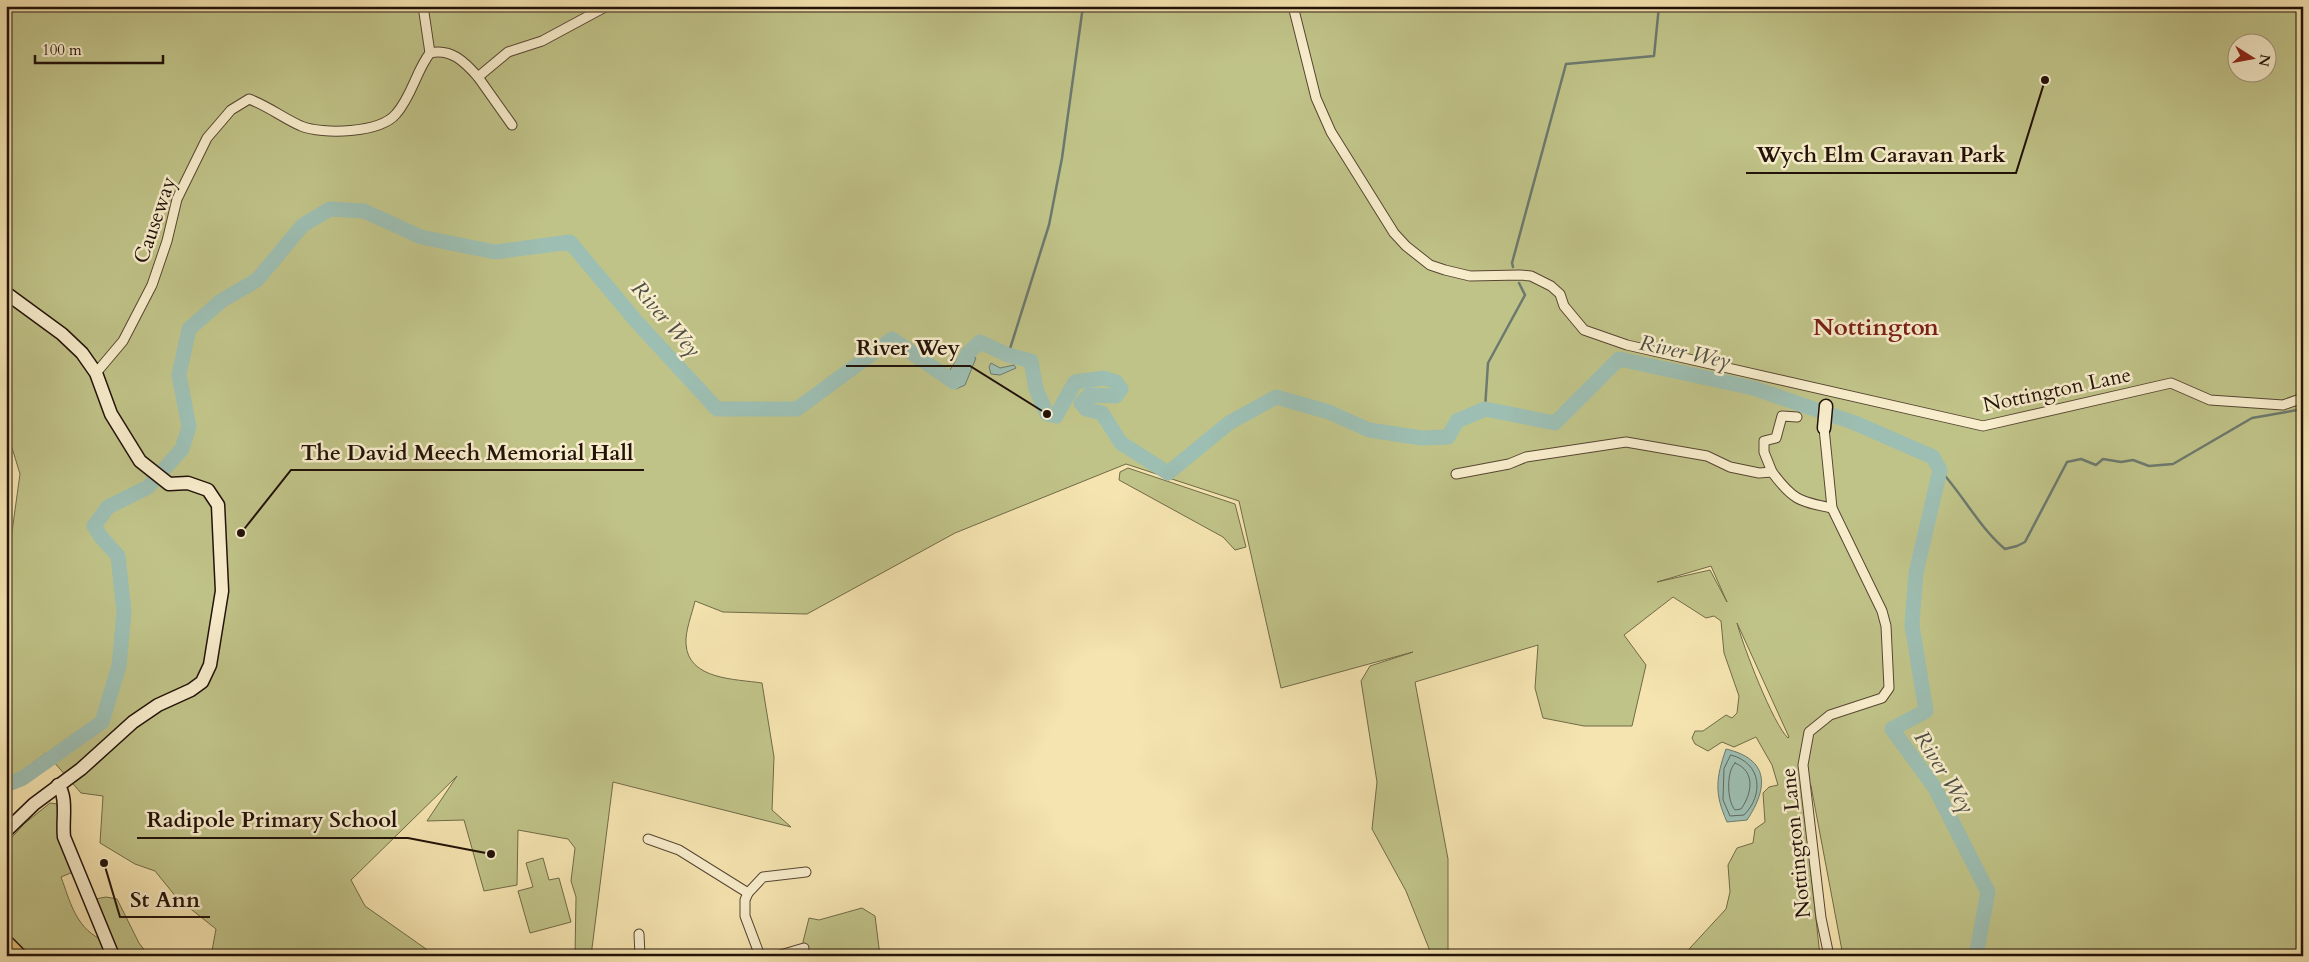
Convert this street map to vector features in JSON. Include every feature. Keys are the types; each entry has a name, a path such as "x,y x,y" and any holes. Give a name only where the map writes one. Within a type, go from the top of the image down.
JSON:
{"highway":[{"path":"6,944 18,956"}],"street":[{"path":"423,6 430,53 440,50 461,60 478,77 512,125"},
{"path":"478,77 508,52 542,41 607,6"},
{"name":"Nottington Lane","path":"1293,6 1316,98 1331,132 1394,232 1406,246 1430,265 1470,276 1520,274 1530,276 1551,286 1560,294 1564,306 1584,330 1627,345 1983,426 2171,383 2210,400 2283,405 2303,398"},
{"name":"Causeway","path":"96,373 123,341 152,285 167,241 177,199 207,138 231,110 249,99 266,106 302,127 329,130 361,130 386,122 396,114 430,53"},
{"path":"6,293 62,334 82,353 96,373 104,397 119,429 140,461 169,484 188,483 202,487 214,496 218,505 222,592 210,665 202,682 158,705 133,722 81,769 34,804 6,831"},
{"path":"1824,428 1826,406 1832,393"},
{"path":"1797,417 1782,416 1776,438 1764,441 1764,452 1772,472 1786,490 1804,503 1832,508"},
{"name":"Nottington Lane","path":"1824,428 1832,508 1882,611 1886,626 1889,688 1882,698 1830,714 1809,732 1802,765 1821,918 1829,956"},
{"path":"1456,474 1509,464 1526,457 1626,442 1707,456 1730,467 1759,473 1772,472"},
{"path":"58,785 65,798 62,822 64,837 113,956"},
{"path":"648,839 679,850 748,893"},
{"path":"760,956 745,916 745,900 748,893 764,877 806,872"},
{"path":"640,934 640,956"},
{"path":"777,956 804,948"}],"green space":[{"path":"6,6 2303,6 2303,956 1843,956 1811,786 1799,761 1820,956 1685,956 1726,909 1730,892 1728,865 1737,848 1753,843 1755,829 1765,822 1763,793 1769,787 1778,785 1772,765 1756,737 1734,747 1722,742 1708,751 1695,744 1692,738 1695,731 1703,731 1726,715 1732,718 1737,713 1739,696 1724,653 1721,621 1714,616 1706,618 1673,597 1624,635 1646,665 1632,726 1584,726 1543,718 1535,688 1538,645 1415,682 1448,859 1448,950 1454,956 1432,956 1406,891 1372,829 1377,782 1361,681 1370,666 1413,652 1281,688 1239,501 1126,464 955,533 807,614 723,612 695,601 686,644 689,656 695,665 715,676 762,683 774,757 772,810 791,827 613,782 591,956 575,956 576,897 571,881 575,848 568,839 518,830 517,885 484,891 464,820 427,821 457,776 351,880 365,906 436,956 211,956 216,929 177,898 155,871 135,864 100,843 103,796 81,793 46,753 11,779 6,778 6,575 20,474 6,428","holes":["1711,566 1727,602 1710,570 1657,582","1737,623 1789,737 1788,738 1767,702"]},
{"path":"1128,468 1235,504 1246,547 1235,550 1223,537 1119,480 1120,472"},
{"path":"50,803 57,804 59,835 73,872 61,877 74,912 79,920 92,934 100,939 95,899 106,897 117,899 139,943 149,956 6,956 6,844 24,824"},
{"path":"543,858 549,880 559,878 571,922 530,933 518,891 533,887 526,863"},
{"path":"862,908 875,916 880,956 822,956 822,953 805,954 803,942 809,918 819,920"}],"water":[{"path":"963,351 976,358 965,385 956,389 945,377"},
{"path":"991,363 1000,368 1014,365 1016,368 1000,375 991,374 989,367"},
{"path":"1726,749 1751,760 1761,776 1759,796 1747,820 1727,822 1720,802 1718,777"}],"waterway":[{"path":"1008,355 1049,225 1062,158 1083,6"},
{"path":"1513,267 1512,263 1566,64 1654,56 1659,6"},
{"name":"River Wey","path":"6,785 23,778 102,722 119,666 124,612 118,556 94,526 108,507 148,487 182,449 189,427 179,375 189,329 221,301 257,280 303,225 330,209 364,211 421,237 495,252 570,242 636,321 717,409 797,409 892,339 954,382 968,353 980,342 1008,355 1031,361 1036,389 1047,414 1056,416 1075,382 1104,378 1116,382 1121,389 1116,396 1089,395 1081,403 1086,409 1102,413 1121,443 1168,473 1229,423 1276,397 1329,412 1369,430 1422,438 1448,437 1457,421 1485,409 1555,423 1619,359 1753,388 1855,423 1933,457 1940,470 1916,573 1912,625 1926,711 1892,729 1935,788 1988,892 1976,956"},
{"path":"1485,409 1488,363 1525,295 1519,283"},
{"path":"1940,470 1987,531 2005,549 2025,542 2067,462 2081,459 2096,465 2103,459 2121,462 2133,460 2149,466 2173,464 2252,418 2303,409"}],"place":[{"name":"Wych Elm Caravan Park","path":"2045,80"},
{"name":"River Wey","path":"1047,414"},
{"name":"The David Meech Memorial Hall","path":"241,533"},
{"name":"Radipole Primary School","path":"491,854"},
{"name":"St Ann","path":"104,863"}],"district":[{"name":"Nottington","path":"1876,327"}]}
